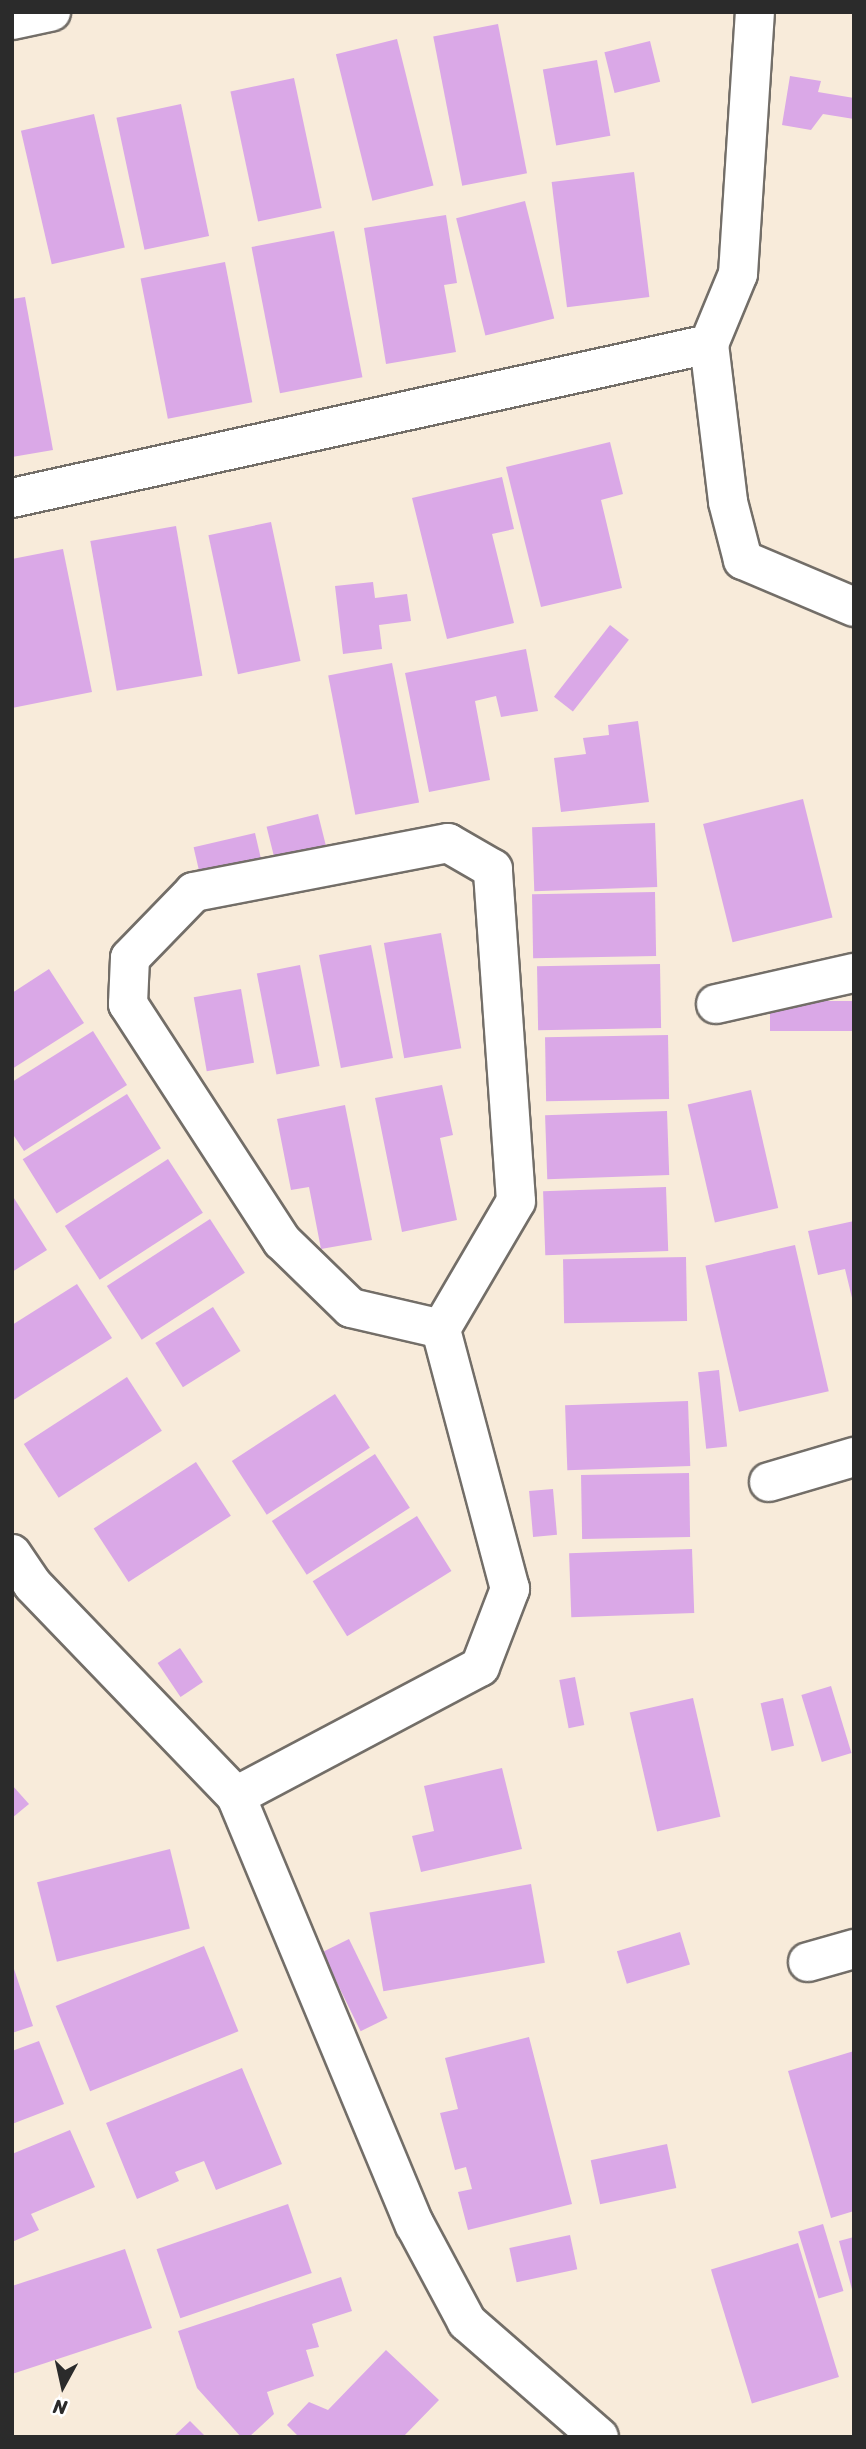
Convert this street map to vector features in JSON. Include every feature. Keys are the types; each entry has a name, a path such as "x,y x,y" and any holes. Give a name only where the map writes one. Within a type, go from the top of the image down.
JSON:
{"street":[{"path":"12,20 51,12"},
{"path":"755,12 738,274 709,344 728,502 743,560 854,607"},
{"path":"12,498 709,344"},
{"path":"236,1796 480,1667 510,1589 441,1329 516,1201 493,869 448,843 194,892 130,958 128,1004 282,1241 351,1308 441,1329"},
{"path":"716,1004 854,973"},
{"path":"769,1482 854,1457"},
{"path":"19,1579 236,1796 415,2225 467,2322 599,2437"},
{"path":"808,1962 854,1949"}],"building":[{"path":"498,24 527,173 462,186 433,37"},
{"path":"397,39 434,186 372,201 336,54"},
{"path":"650,41 660,82 615,93 604,52"},
{"path":"597,60 610,136 556,145 543,70"},
{"path":"790,76 821,81 818,92 854,98 854,119 823,114 811,130 782,125"},
{"path":"294,78 322,208 258,222 230,92"},
{"path":"181,104 209,236 145,250 116,118"},
{"path":"94,114 125,247 52,264 21,131"},
{"path":"634,172 649,297 567,307 552,182"},
{"path":"525,201 554,318 485,336 456,218"},
{"path":"446,215 457,283 444,285 456,352 386,364 364,228"},
{"path":"334,231 362,377 280,393 252,247"},
{"path":"225,262 252,402 168,419 141,278"},
{"path":"25,297 53,450 12,457 12,299"},
{"path":"610,442 623,494 601,500 622,588 541,607 506,467"},
{"path":"502,477 514,529 492,534 514,623 447,639 412,498"},
{"path":"271,522 301,661 238,674 208,535"},
{"path":"176,526 202,676 117,691 90,541"},
{"path":"63,549 92,692 12,708 12,559"},
{"path":"373,582 375,598 407,594 411,621 379,625 382,649 343,654 335,586"},
{"path":"610,625 629,640 573,711 554,697"},
{"path":"526,649 538,711 501,717 496,696 475,701 490,780 429,792 405,673"},
{"path":"392,663 419,802 355,815 328,675"},
{"path":"638,721 649,802 561,812 554,758 586,754 583,738 609,735 608,725"},
{"path":"803,799 833,917 733,942 703,824"},
{"path":"318,814 326,846 275,859 267,827"},
{"path":"655,823 657,887 534,891 532,827"},
{"path":"255,833 261,860 200,874 194,847"},
{"path":"655,892 656,956 533,958 532,894"},
{"path":"441,933 461,1048 404,1058 384,943"},
{"path":"371,945 393,1058 341,1068 319,955"},
{"path":"660,964 661,1028 538,1030 537,966"},
{"path":"300,965 320,1066 276,1075 257,973"},
{"path":"49,969 84,1023 12,1069 12,993"},
{"path":"241,989 254,1063 207,1071 194,997"},
{"path":"770,1001 854,1001 854,1031 770,1031"},
{"path":"93,1031 127,1085 24,1151 12,1133 12,1082"},
{"path":"668,1035 669,1099 546,1101 545,1037"},
{"path":"442,1085 453,1135 440,1138 457,1220 402,1232 375,1098"},
{"path":"751,1090 778,1208 715,1223 688,1105"},
{"path":"127,1094 161,1148 57,1213 23,1159"},
{"path":"345,1105 372,1240 321,1249 309,1187 291,1190 277,1119"},
{"path":"667,1111 669,1175 547,1179 545,1115"},
{"path":"168,1159 203,1213 100,1280 65,1226"},
{"path":"666,1187 668,1251 545,1255 543,1191"},
{"path":"12,1195 47,1250 12,1272"},
{"path":"210,1219 245,1273 142,1340 107,1286"},
{"path":"854,1221 853,1302 845,1269 818,1275 808,1231"},
{"path":"795,1245 829,1391 739,1412 705,1266"},
{"path":"686,1257 687,1321 564,1323 563,1259"},
{"path":"77,1284 112,1338 12,1401 12,1325"},
{"path":"213,1307 241,1351 183,1387 155,1343"},
{"path":"719,1370 727,1447 706,1449 698,1372"},
{"path":"127,1377 162,1431 59,1498 24,1444"},
{"path":"335,1394 370,1448 267,1515 232,1461"},
{"path":"688,1401 690,1466 567,1470 565,1405"},
{"path":"375,1454 410,1508 307,1575 272,1521"},
{"path":"196,1462 231,1516 129,1582 94,1528"},
{"path":"689,1473 690,1537 582,1539 581,1475"},
{"path":"553,1489 557,1535 533,1537 529,1491"},
{"path":"417,1516 451,1571 347,1636 313,1581"},
{"path":"692,1549 694,1613 571,1617 569,1553"},
{"path":"180,1648 203,1682 181,1697 158,1663"},
{"path":"575,1677 584,1725 569,1728 559,1680"},
{"path":"831,1686 851,1753 822,1762 801,1695"},
{"path":"693,1698 720,1817 657,1831 630,1713"},
{"path":"783,1698 794,1746 772,1751 761,1703"},
{"path":"502,1768 522,1849 421,1872 412,1836 434,1831 424,1786"},
{"path":"12,1785 29,1804 12,1818"},
{"path":"170,1849 190,1929 57,1962 37,1882"},
{"path":"531,1884 545,1963 383,1991 369,1912"},
{"path":"680,1932 690,1965 627,1984 617,1951"},
{"path":"349,1939 388,2018 361,2031 322,1952"},
{"path":"204,1946 238,2031 90,2091 56,2006"},
{"path":"12,1967 33,2026 12,2033"},
{"path":"529,2037 572,2204 468,2230 458,2192 472,2189 466,2167 455,2170 440,2113 458,2109 445,2058"},
{"path":"39,2041 64,2104 12,2124 12,2051"},
{"path":"854,2051 854,2211 831,2218 788,2071"},
{"path":"242,2068 282,2164 216,2190 204,2161 175,2172 179,2181 137,2199 106,2123"},
{"path":"70,2130 95,2187 31,2214 39,2230 12,2242 12,2154"},
{"path":"667,2144 676,2188 600,2204 591,2160"},
{"path":"288,2204 312,2273 180,2318 157,2249"},
{"path":"823,2224 843,2291 819,2299 798,2232"},
{"path":"570,2235 577,2269 517,2282 509,2248"},
{"path":"854,2237 854,2292 853,2293 839,2241"},
{"path":"798,2243 839,2377 752,2403 711,2270"},
{"path":"125,2249 152,2328 12,2374 12,2286"},
{"path":"341,2277 352,2311 312,2324 319,2347 306,2350 314,2376 267,2392 274,2414 249,2437 241,2437 197,2388 178,2331"},
{"path":"386,2350 439,2400 403,2437 299,2437 287,2425 309,2402 328,2410"},
{"path":"190,2421 206,2437 173,2437"}]}
